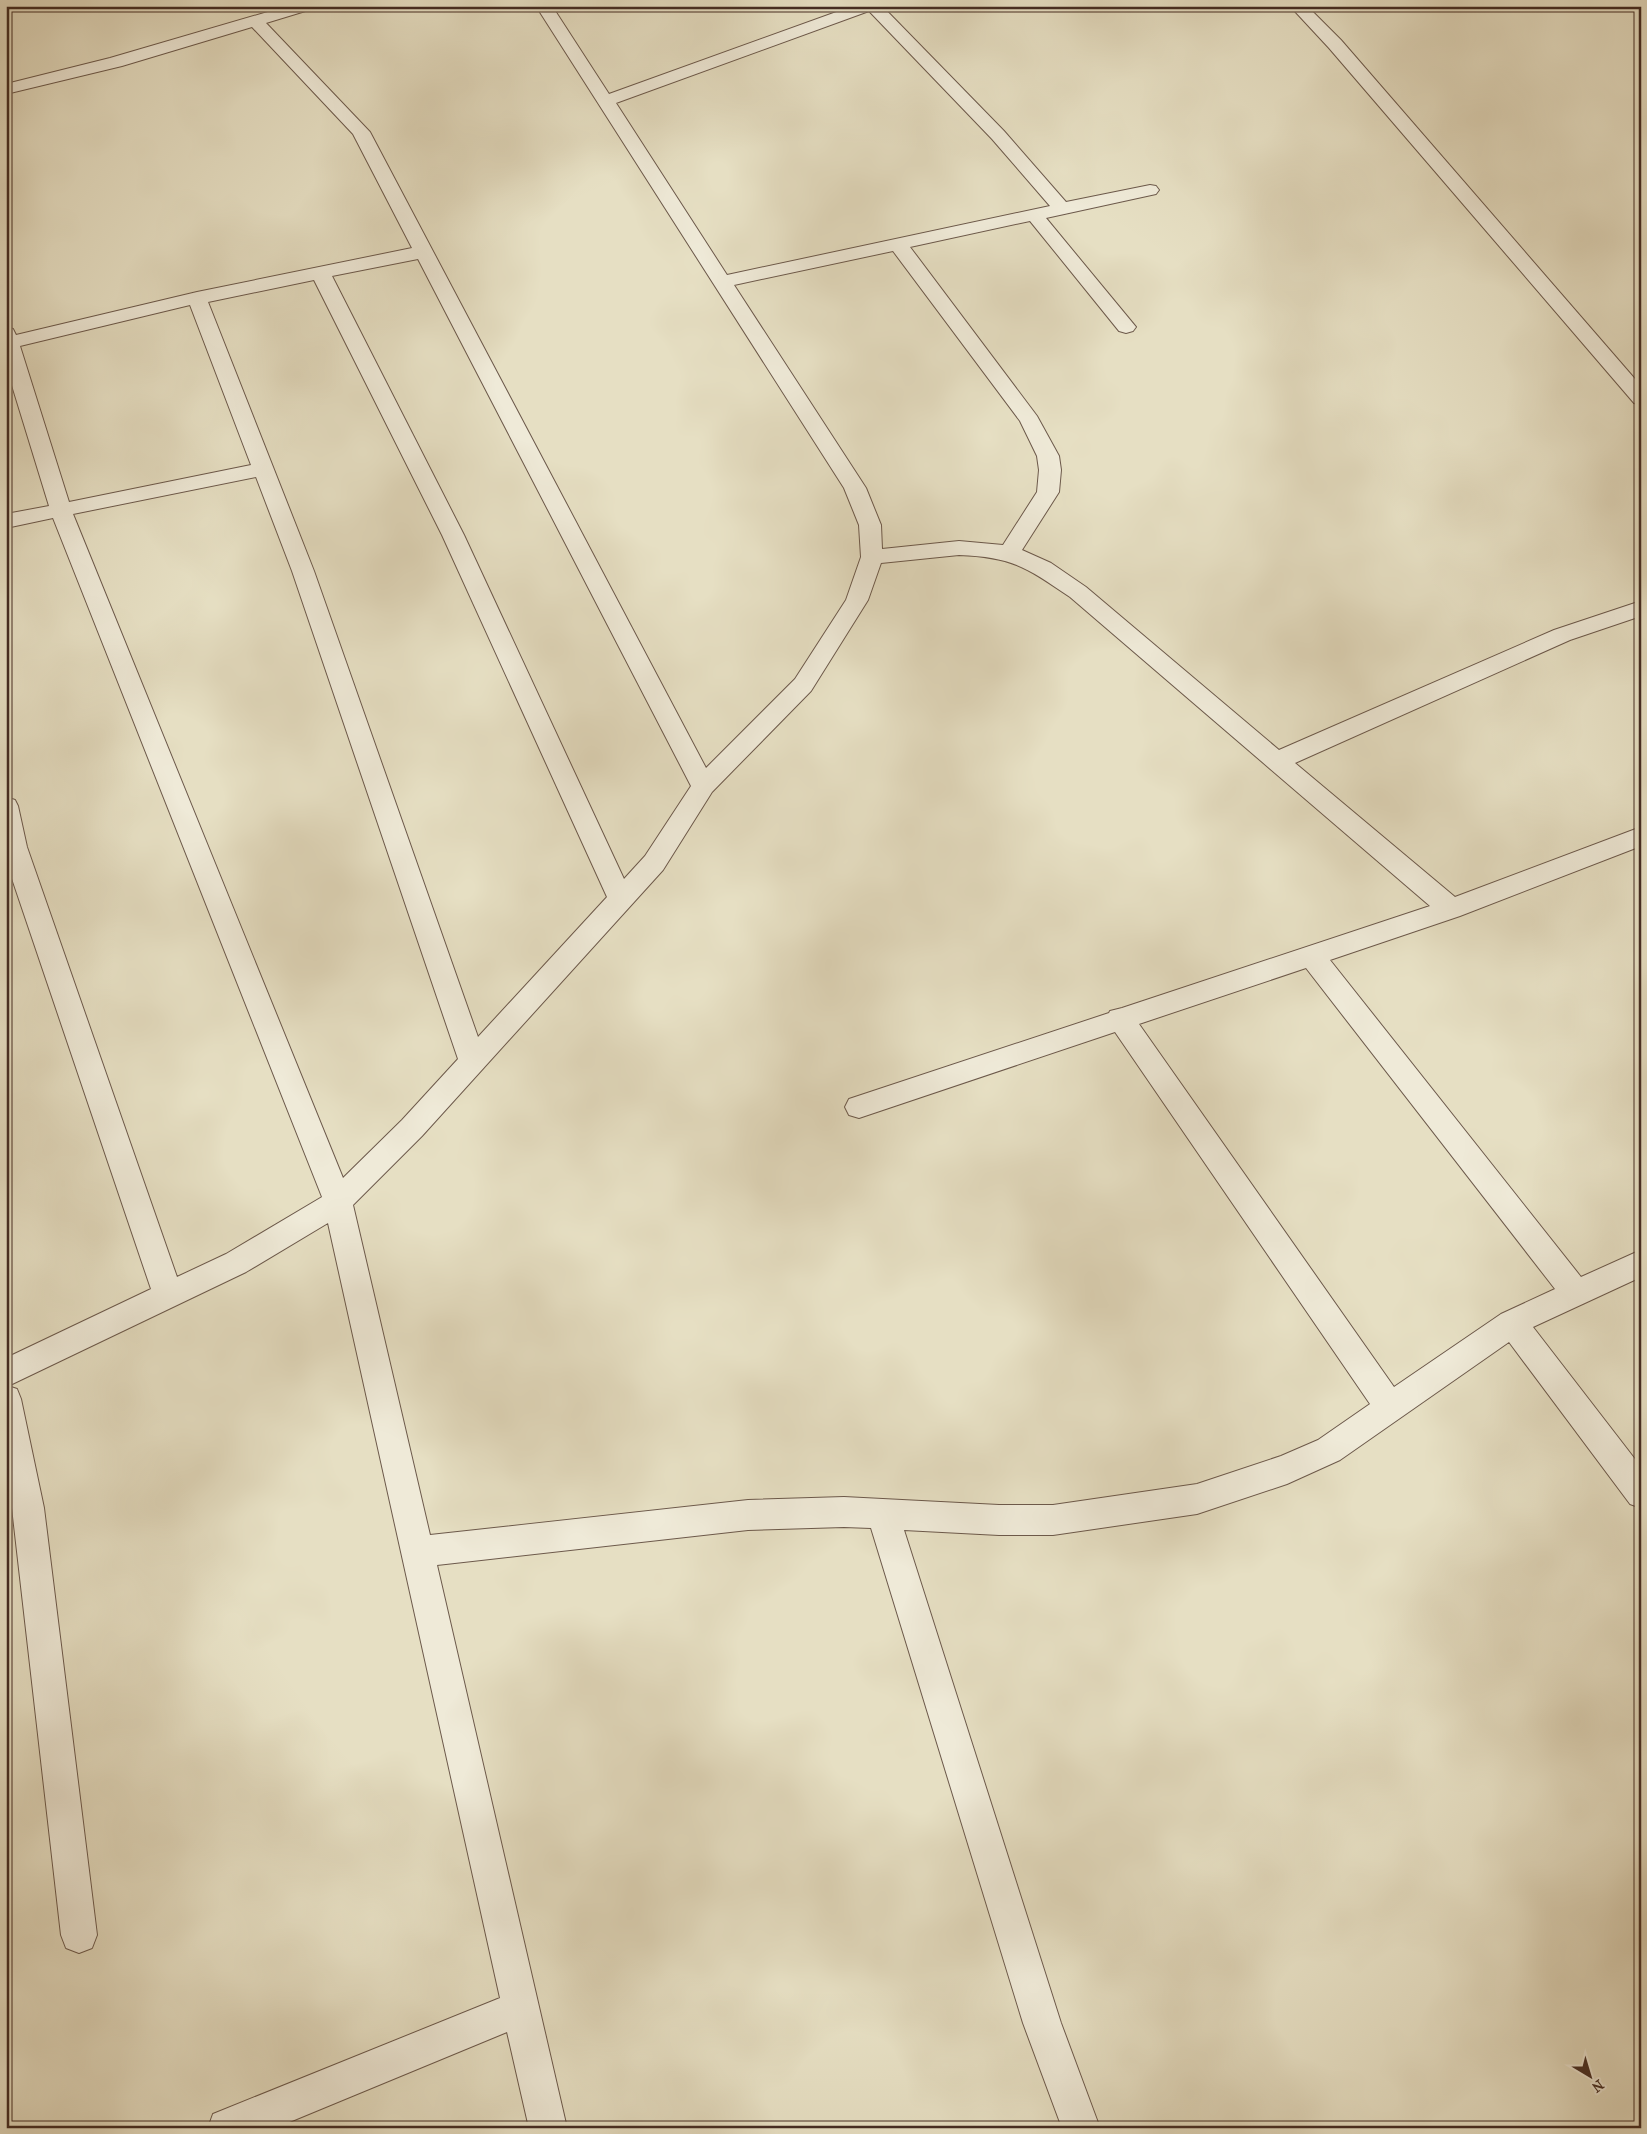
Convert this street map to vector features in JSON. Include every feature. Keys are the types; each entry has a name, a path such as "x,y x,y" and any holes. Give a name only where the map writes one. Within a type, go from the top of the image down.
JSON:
{"street":[{"path":"6,89 116,62 306,6"},
{"path":"6,1373 236,1263 338,1202 412,1128 654,863 703,786 803,686 857,600 872,557 870,525 855,488 544,6"},
{"path":"606,101 869,6"},
{"path":"874,6 998,135 1062,209"},
{"path":"1298,6 1341,51 1641,400"},
{"path":"255,21 361,132 703,786"},
{"path":"722,282 1150,190"},
{"path":"1034,215 1126,327"},
{"path":"898,244 1030,420 1048,456 1050,470 1048,492 1009,553"},
{"path":"423,252 320,272 7,339 61,510 338,1202 548,2128"},
{"path":"320,272 453,536 621,899"},
{"path":"198,298 306,581 473,1062"},
{"path":"6,521 264,469"},
{"path":"872,557 981,547 1009,553 1042,567 1078,592 1450,909"},
{"path":"1276,761 1562,635 1641,608"},
{"path":"6,806 10,848 168,1295"},
{"path":"859,1107 1450,909 1572,864 1641,836"},
{"path":"1311,955 1576,1293"},
{"path":"1120,1018 1390,1407"},
{"path":"417,1552 748,1515 844,1512 999,1520 1052,1520 1198,1499 1287,1469 1329,1450 1512,1323 1641,1263"},
{"path":"1512,1323 1641,1493"},
{"path":"6,1399 28,1508 79,1935"},
{"path":"883,1514 1042,2023 1081,2128"},
{"path":"233,2126 521,2008"}]}
